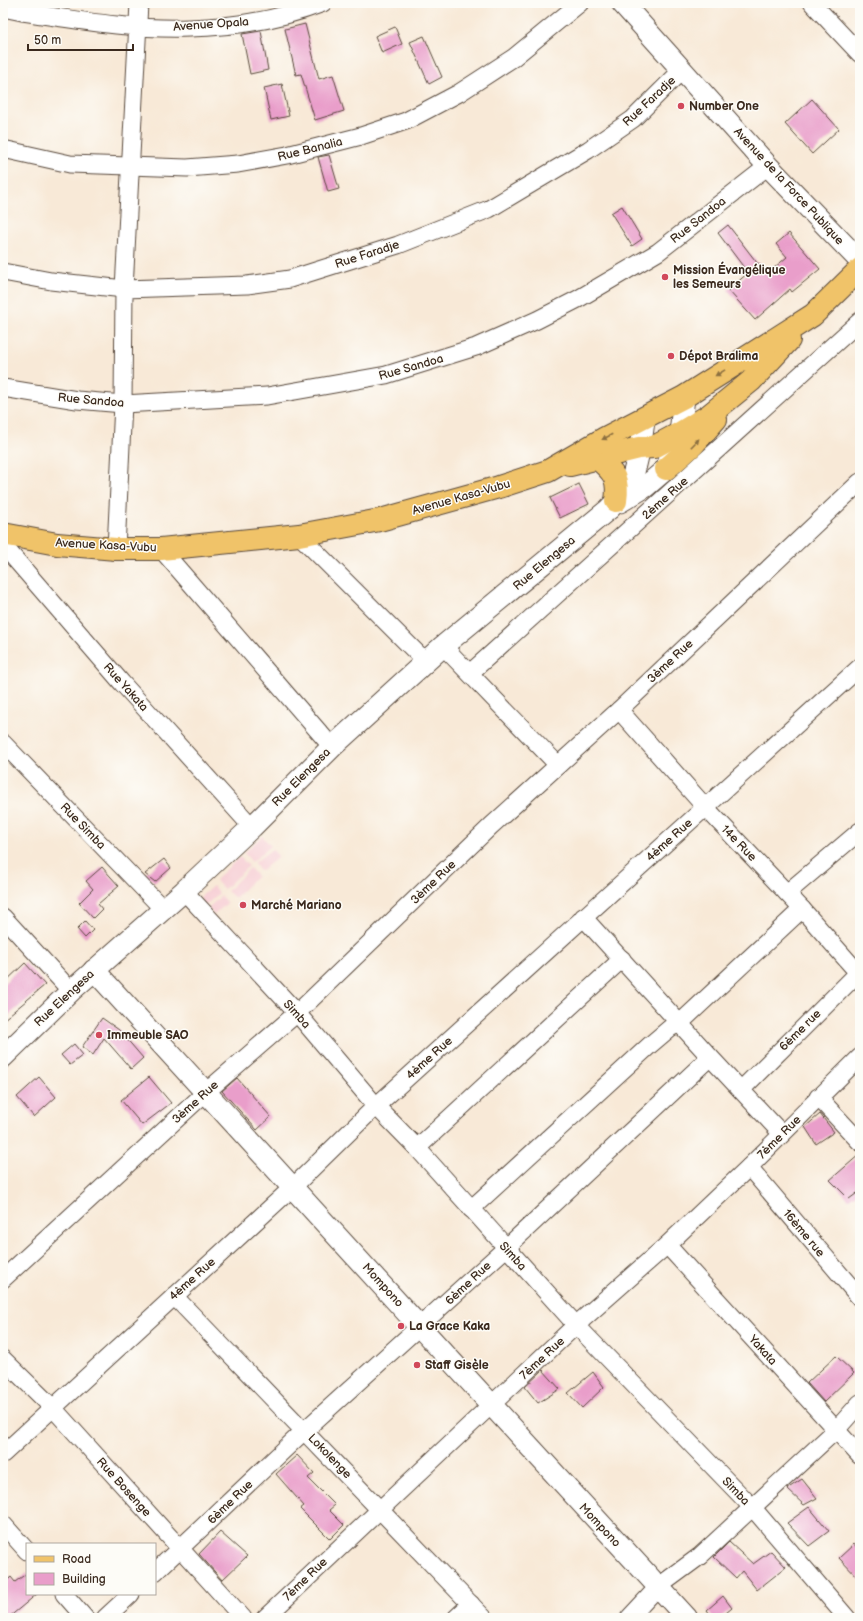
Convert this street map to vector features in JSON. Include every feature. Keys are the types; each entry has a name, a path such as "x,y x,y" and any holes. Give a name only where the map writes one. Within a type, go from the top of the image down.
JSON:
{"main road":[{"name":"Avenue Kasa-Vubu","path":"3,534 57,544 116,549 161,549 299,535 380,520 499,487 548,471 605,438 684,397 812,315 860,269"},
{"path":"548,471 639,448 654,447 680,433 708,416 751,381 812,315"},
{"path":"666,469 693,445 742,389"},
{"path":"598,459 609,468 614,475 618,491 613,505"}],"street":[{"path":"116,549 123,404 124,289 139,3"},
{"name":"Avenue Opala","path":"3,8 22,12 138,26 188,28 253,22 302,11 323,3"},
{"name":"Rue Banalia","path":"3,149 70,164 188,168 238,164 287,155 361,136 406,121 459,93 513,58 580,3"},
{"name":"Avenue de la Force Publique","path":"622,3 768,166 860,261"},
{"path":"812,3 860,54"},
{"name":"Rue Faradje","path":"3,272 51,281 124,289 247,285 290,279 398,245 489,209 588,150 633,119 682,70"},
{"name":"Rue Sandoa","path":"3,388 77,400 123,404 267,396 386,375 476,347 537,320 578,299 658,252 768,166"},
{"name":"2ème Rue","path":"470,673 860,321"},
{"path":"613,505 645,487 666,469 680,433 684,397"},
{"path":"613,505 631,481 644,419"},
{"name":"3ème Rue","path":"3,1279 206,1092 297,1013 491,826 619,710 860,482"},
{"name":"Rue Elengesa","path":"3,1056 94,970 184,891 252,827 332,747 443,646 613,505"},
{"path":"299,535 426,662"},
{"name":"Rue Yakata","path":"3,545 122,683 252,827"},
{"path":"161,549 332,747"},
{"path":"443,646 558,765"},
{"name":"4ème Rue","path":"3,1454 293,1187 376,1106 860,667"},
{"name":"14e Rue","path":"619,710 706,808 802,909 859,973"},
{"name":"Rue Simba","path":"3,743 163,909"},
{"path":"787,893 860,830"},
{"name":"Simba","path":"184,891 297,1013 376,1106 417,1148 576,1325 752,1507 847,1618"},
{"path":"471,1209 650,1045 670,1028 680,1023 802,909"},
{"path":"3,917 71,991"},
{"path":"583,917 740,1090 782,1134"},
{"path":"417,1148 622,959"},
{"name":"Mompono","path":"94,970 492,1405 579,1503 687,1618"},
{"name":"6ème rue","path":"740,1090 859,973"},
{"name":"6ème Rue","path":"156,1571 305,1430 506,1248 710,1057"},
{"name":"7ème Rue","path":"265,1618 380,1508 576,1325 749,1168 818,1096 860,1057"},
{"path":"818,1096 860,1142"},
{"name":"16ème rue","path":"749,1168 860,1298"},
{"name":"Yakata","path":"667,1244 860,1456"},
{"name":"Lokolenge","path":"174,1296 305,1430 484,1618"},
{"name":"Rue Bosenge","path":"3,1359 53,1408 243,1618"},
{"path":"629,1618 658,1587 700,1556 836,1430 860,1403"},
{"path":"3,1524 26,1551"},
{"path":"65,1595 85,1618"},
{"path":"105,1618 130,1595"},
{"path":"456,1618 471,1604"}],"shaded area":[{"path":"262,836 271,846 252,862 244,853"},
{"path":"272,849 279,857 260,871 254,863"},
{"path":"240,857 249,866 224,889 215,880"},
{"path":"250,868 257,876 235,898 227,891"},
{"path":"213,886 219,893 205,906 199,898"},
{"path":"221,896 227,903 214,915 208,908"}],"building":[{"path":"305,24 319,79 333,75 344,111 315,120 301,74 296,75 285,29"},
{"path":"395,27 402,44 382,53 375,36"},
{"path":"261,31 268,70 250,74 242,34"},
{"path":"424,36 442,77 429,84 410,42"},
{"path":"282,84 289,116 271,120 264,88"},
{"path":"812,99 839,129 812,154 785,124"},
{"path":"329,155 339,189 328,192 318,157"},
{"path":"622,206 642,239 632,246 611,213"},
{"path":"728,225 758,264 759,263 768,273 787,257 776,244 789,233 820,269 792,292 790,289 755,320 728,290 748,273 718,233"},
{"path":"579,484 589,504 560,518 550,498"},
{"path":"164,859 171,868 155,882 145,874"},
{"path":"102,867 119,886 98,904 102,909 93,918 79,903 93,889 86,881"},
{"path":"85,921 93,930 85,938 77,929"},
{"path":"25,963 45,985 3,1020 3,984"},
{"path":"102,1018 119,1030 143,1058 131,1069 104,1038 93,1055 82,1047"},
{"path":"74,1044 83,1055 70,1065 61,1055"},
{"path":"39,1077 56,1097 34,1117 17,1097"},
{"path":"149,1077 171,1103 142,1125 121,1100"},
{"path":"237,1078 271,1117 257,1130 222,1091"},
{"path":"820,1114 834,1132 816,1144 805,1127"},
{"path":"860,1154 860,1191 849,1199 830,1180"},
{"path":"836,1356 854,1373 824,1402 807,1383"},
{"path":"543,1370 560,1389 538,1403 525,1387"},
{"path":"593,1372 604,1387 582,1408 568,1393"},
{"path":"297,1455 314,1473 308,1478 335,1505 329,1510 344,1525 330,1539 300,1509 304,1506 276,1474"},
{"path":"802,1479 817,1498 804,1505 787,1489"},
{"path":"809,1507 829,1531 809,1546 787,1523"},
{"path":"220,1532 247,1556 222,1580 199,1554"},
{"path":"729,1542 753,1564 771,1551 786,1567 757,1590 742,1571 736,1578 714,1557"},
{"path":"854,1544 860,1552 860,1580 839,1558"},
{"path":"26,1574 26,1595 36,1595 8,1618 3,1618 3,1584 11,1577 15,1582"},
{"path":"723,1596 732,1608 720,1618 713,1618 707,1610"}],"place":[{"name":"Number One","path":"681,106"},
{"name":"Mission Évangélique les Semeurs","path":"665,277"},
{"name":"Dépot Bralima","path":"671,356"},
{"name":"Marché Mariano","path":"243,905"},
{"name":"Immeuble SAO","path":"99,1035"},
{"name":"La Grace Kaka","path":"401,1326"},
{"name":"Staff Gisèle","path":"417,1365"}]}
